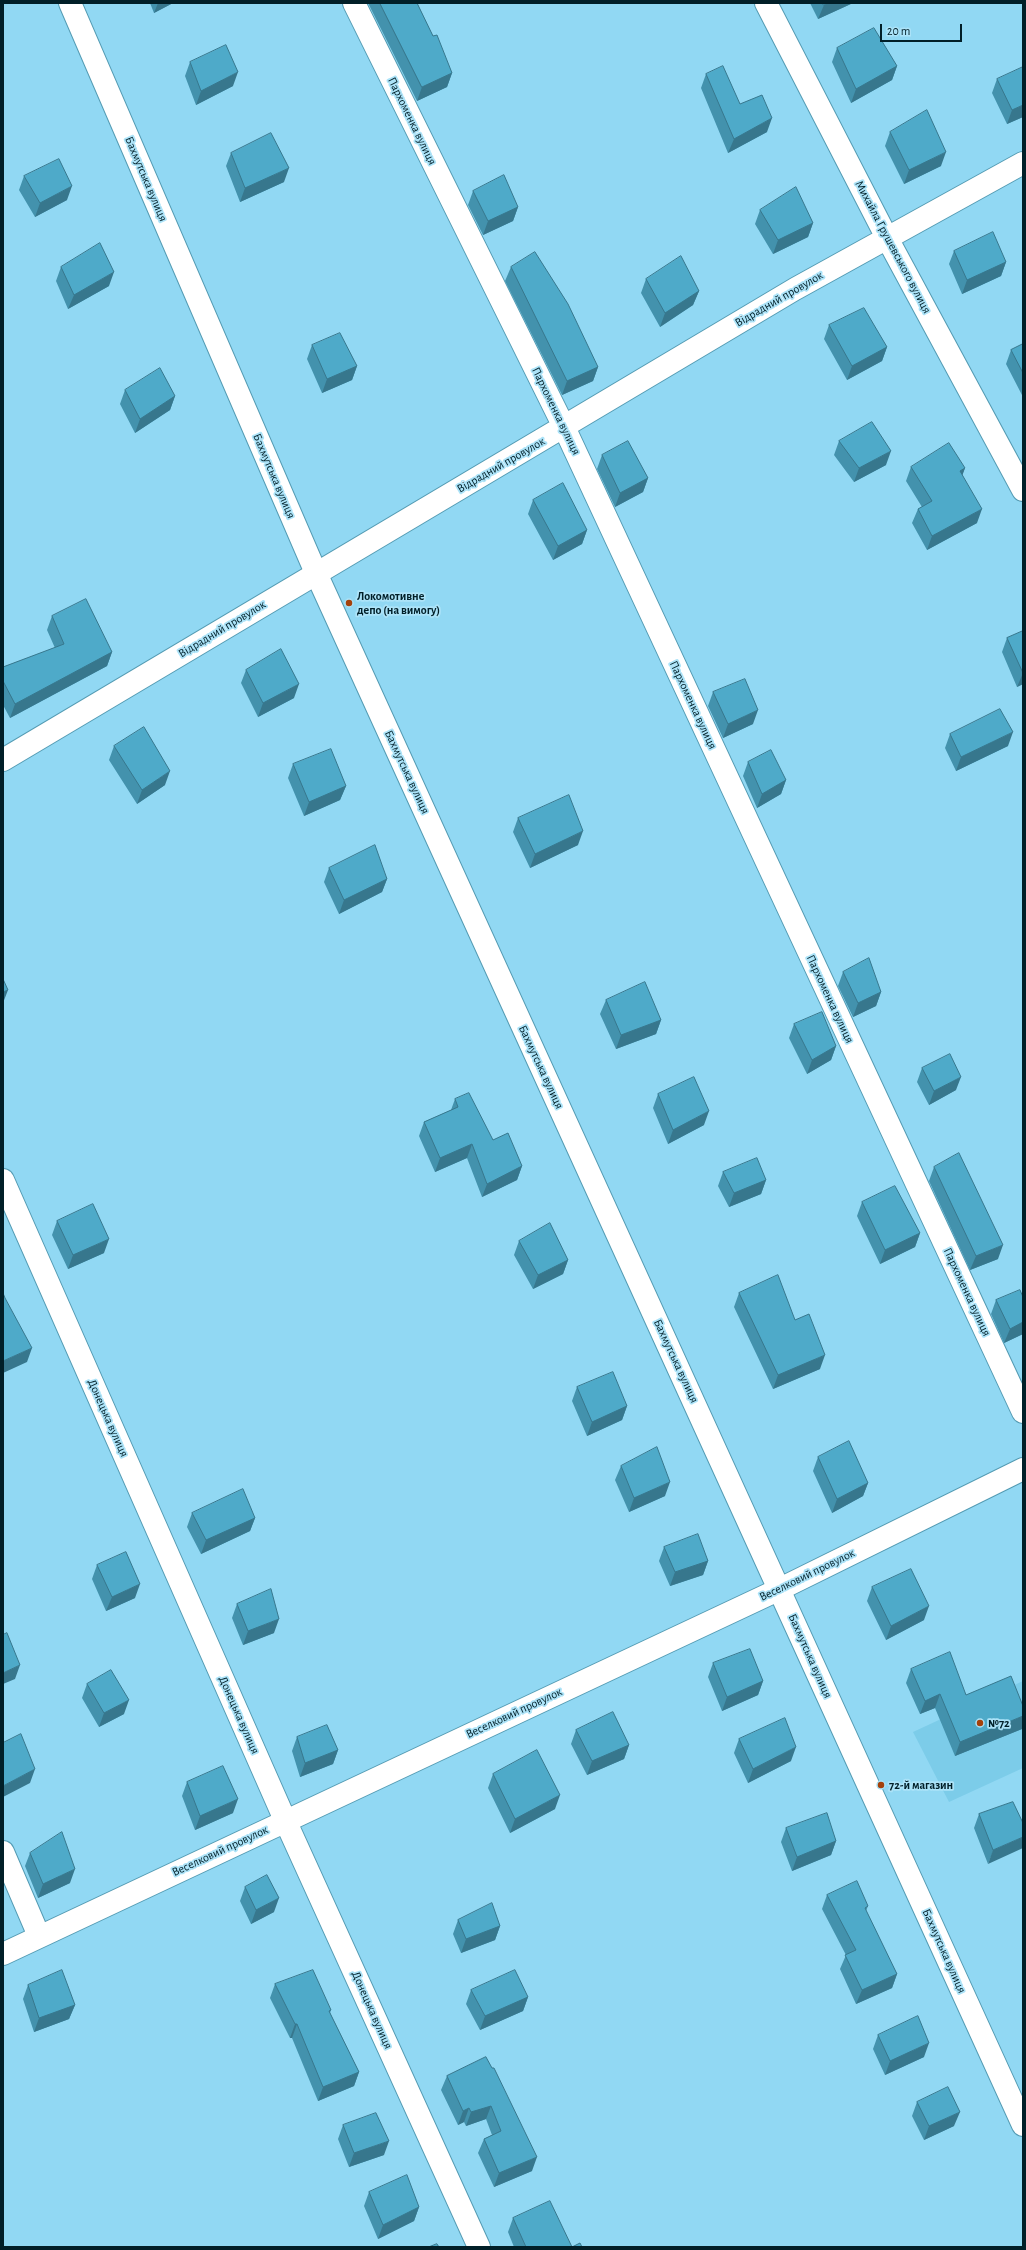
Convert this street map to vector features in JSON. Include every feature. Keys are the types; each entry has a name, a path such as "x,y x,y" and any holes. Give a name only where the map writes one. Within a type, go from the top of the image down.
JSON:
{"street":[{"name":"Бахмутська вулиця","path":"70,3 316,573 1023,2125"},
{"name":"Пархоменка вулиця","path":"354,3 564,427 1023,1412"},
{"name":"Михайла Грушевського вулиця","path":"766,3 887,238 1023,490"},
{"name":"Відрадний провулок","path":"3,760 795,289 1023,163"},
{"name":"Донецька вулиця","path":"3,1180 285,1820 479,2247"},
{"name":"Веселковий провулок","path":"3,1954 285,1820 780,1589 1023,1469"},
{"path":"3,1852 40,1936"}],"shaded area":[{"path":"1023,1681 1023,1768 949,1802 913,1732"}],"building":[{"path":"380,3 417,3 433,36 437,35 452,73 422,87"},
{"path":"874,28 897,66 856,89 837,48"},
{"path":"226,45 238,72 201,91 190,62"},
{"path":"723,66 740,104 762,95 772,118 734,139 706,74"},
{"path":"1023,67 1023,105 1012,110 997,79"},
{"path":"927,110 946,152 909,170 890,132"},
{"path":"271,133 289,168 245,188 231,153"},
{"path":"59,159 72,186 40,203 24,176"},
{"path":"504,175 518,207 488,221 473,191"},
{"path":"796,187 813,223 778,240 760,210"},
{"path":"993,232 1006,262 967,280 954,251"},
{"path":"100,243 114,272 74,295 61,267"},
{"path":"535,252 568,304 598,367 567,381 511,267"},
{"path":"681,256 699,291 665,313 646,279"},
{"path":"864,308 887,347 852,366 829,325"},
{"path":"340,333 357,366 327,379 312,345"},
{"path":"1023,344 1023,373 1011,350"},
{"path":"160,368 175,396 140,419 125,390"},
{"path":"872,422 891,451 859,468 839,441"},
{"path":"628,441 648,478 620,493 602,455"},
{"path":"949,443 965,468 960,471 982,509 932,536 918,509 932,501 911,467"},
{"path":"563,483 587,530 558,546 533,500"},
{"path":"86,599 112,652 15,704 3,681 3,667 64,644 52,616"},
{"path":"1023,631 1023,673 1007,638"},
{"path":"281,649 299,684 263,703 246,670"},
{"path":"745,679 758,710 728,724 713,692"},
{"path":"1000,709 1013,732 961,757 950,734"},
{"path":"144,727 170,771 142,790 114,746"},
{"path":"331,749 346,786 309,802 293,764"},
{"path":"771,750 786,780 762,794 748,762"},
{"path":"569,795 583,831 535,854 518,818"},
{"path":"375,845 387,879 344,900 329,868"},
{"path":"869,958 881,992 858,1003 843,972"},
{"path":"3,979 8,990 3,992"},
{"path":"645,982 661,1020 621,1035 606,1000"},
{"path":"822,1012 836,1046 812,1060 794,1024"},
{"path":"950,1054 961,1077 934,1091 922,1068"},
{"path":"694,1077 709,1111 673,1130 658,1094"},
{"path":"469,1093 493,1140 508,1133 522,1166 487,1184 472,1144 440,1158 424,1122 458,1107 455,1099"},
{"path":"959,1153 1003,1245 976,1256 934,1167"},
{"path":"757,1158 766,1180 734,1193 723,1172"},
{"path":"895,1186 920,1233 885,1250 862,1202"},
{"path":"93,1204 109,1239 73,1255 57,1221"},
{"path":"550,1223 568,1260 538,1275 519,1241"},
{"path":"778,1275 795,1320 809,1314 825,1355 778,1375 739,1293"},
{"path":"1020,1290 1023,1297 1023,1322 1010,1329 996,1300"},
{"path":"3,1293 32,1348 3,1361"},
{"path":"613,1372 627,1406 592,1422 577,1387"},
{"path":"849,1441 868,1483 837,1499 818,1457"},
{"path":"657,1447 670,1482 634,1498 621,1466"},
{"path":"243,1489 255,1518 206,1540 192,1513"},
{"path":"698,1534 708,1561 675,1572 664,1547"},
{"path":"126,1552 140,1584 112,1597 97,1565"},
{"path":"911,1569 929,1606 891,1626 872,1587"},
{"path":"271,1589 279,1619 248,1631 237,1604"},
{"path":"7,1633 20,1665 3,1673 3,1635"},
{"path":"750,1649 763,1681 727,1697 713,1663"},
{"path":"950,1652 966,1695 1011,1676 1023,1706 1023,1716 960,1742 940,1694 925,1701 911,1669"},
{"path":"111,1670 129,1700 104,1713 87,1684"},
{"path":"613,1712 629,1745 592,1761 576,1730"},
{"path":"785,1718 796,1747 753,1769 739,1739"},
{"path":"327,1725 338,1750 305,1763 297,1737"},
{"path":"21,1734 35,1769 3,1786 3,1743"},
{"path":"537,1750 560,1795 515,1819 493,1774"},
{"path":"223,1766 238,1799 200,1816 187,1782"},
{"path":"1013,1802 1023,1823 1023,1837 993,1850 979,1814"},
{"path":"827,1813 836,1841 797,1857 786,1828"},
{"path":"62,1832 75,1869 43,1884 30,1853"},
{"path":"267,1875 279,1898 256,1910 245,1887"},
{"path":"857,1881 868,1906 865,1908 897,1974 862,1990 845,1955 856,1950 827,1895"},
{"path":"492,1903 500,1926 466,1939 458,1920"},
{"path":"62,1970 75,2005 39,2018 28,1985"},
{"path":"313,1970 331,2010 329,2011 359,2072 323,2087 297,2024 295,2024 275,1984"},
{"path":"515,1970 528,1997 485,2016 471,1990"},
{"path":"918,2016 929,2043 890,2061 878,2035"},
{"path":"486,2057 492,2068 494,2068 537,2157 499,2173 484,2139 501,2131 491,2106 471,2112 469,2108 463,2111 447,2076"},
{"path":"948,2087 960,2112 929,2126 917,2102"},
{"path":"376,2113 389,2141 354,2153 343,2125"},
{"path":"407,2175 419,2207 383,2225 369,2192"},
{"path":"550,2201 572,2247 526,2247 513,2218"},
{"path":"580,2243 582,2247 572,2247"},
{"path":"437,2244 439,2247 429,2247"}],"place":[{"name":"Локомотивне депо (на вимогу)","path":"349,603"},
{"name":"№72","path":"980,1723"},
{"name":"72-й магазин","path":"881,1785"}]}
